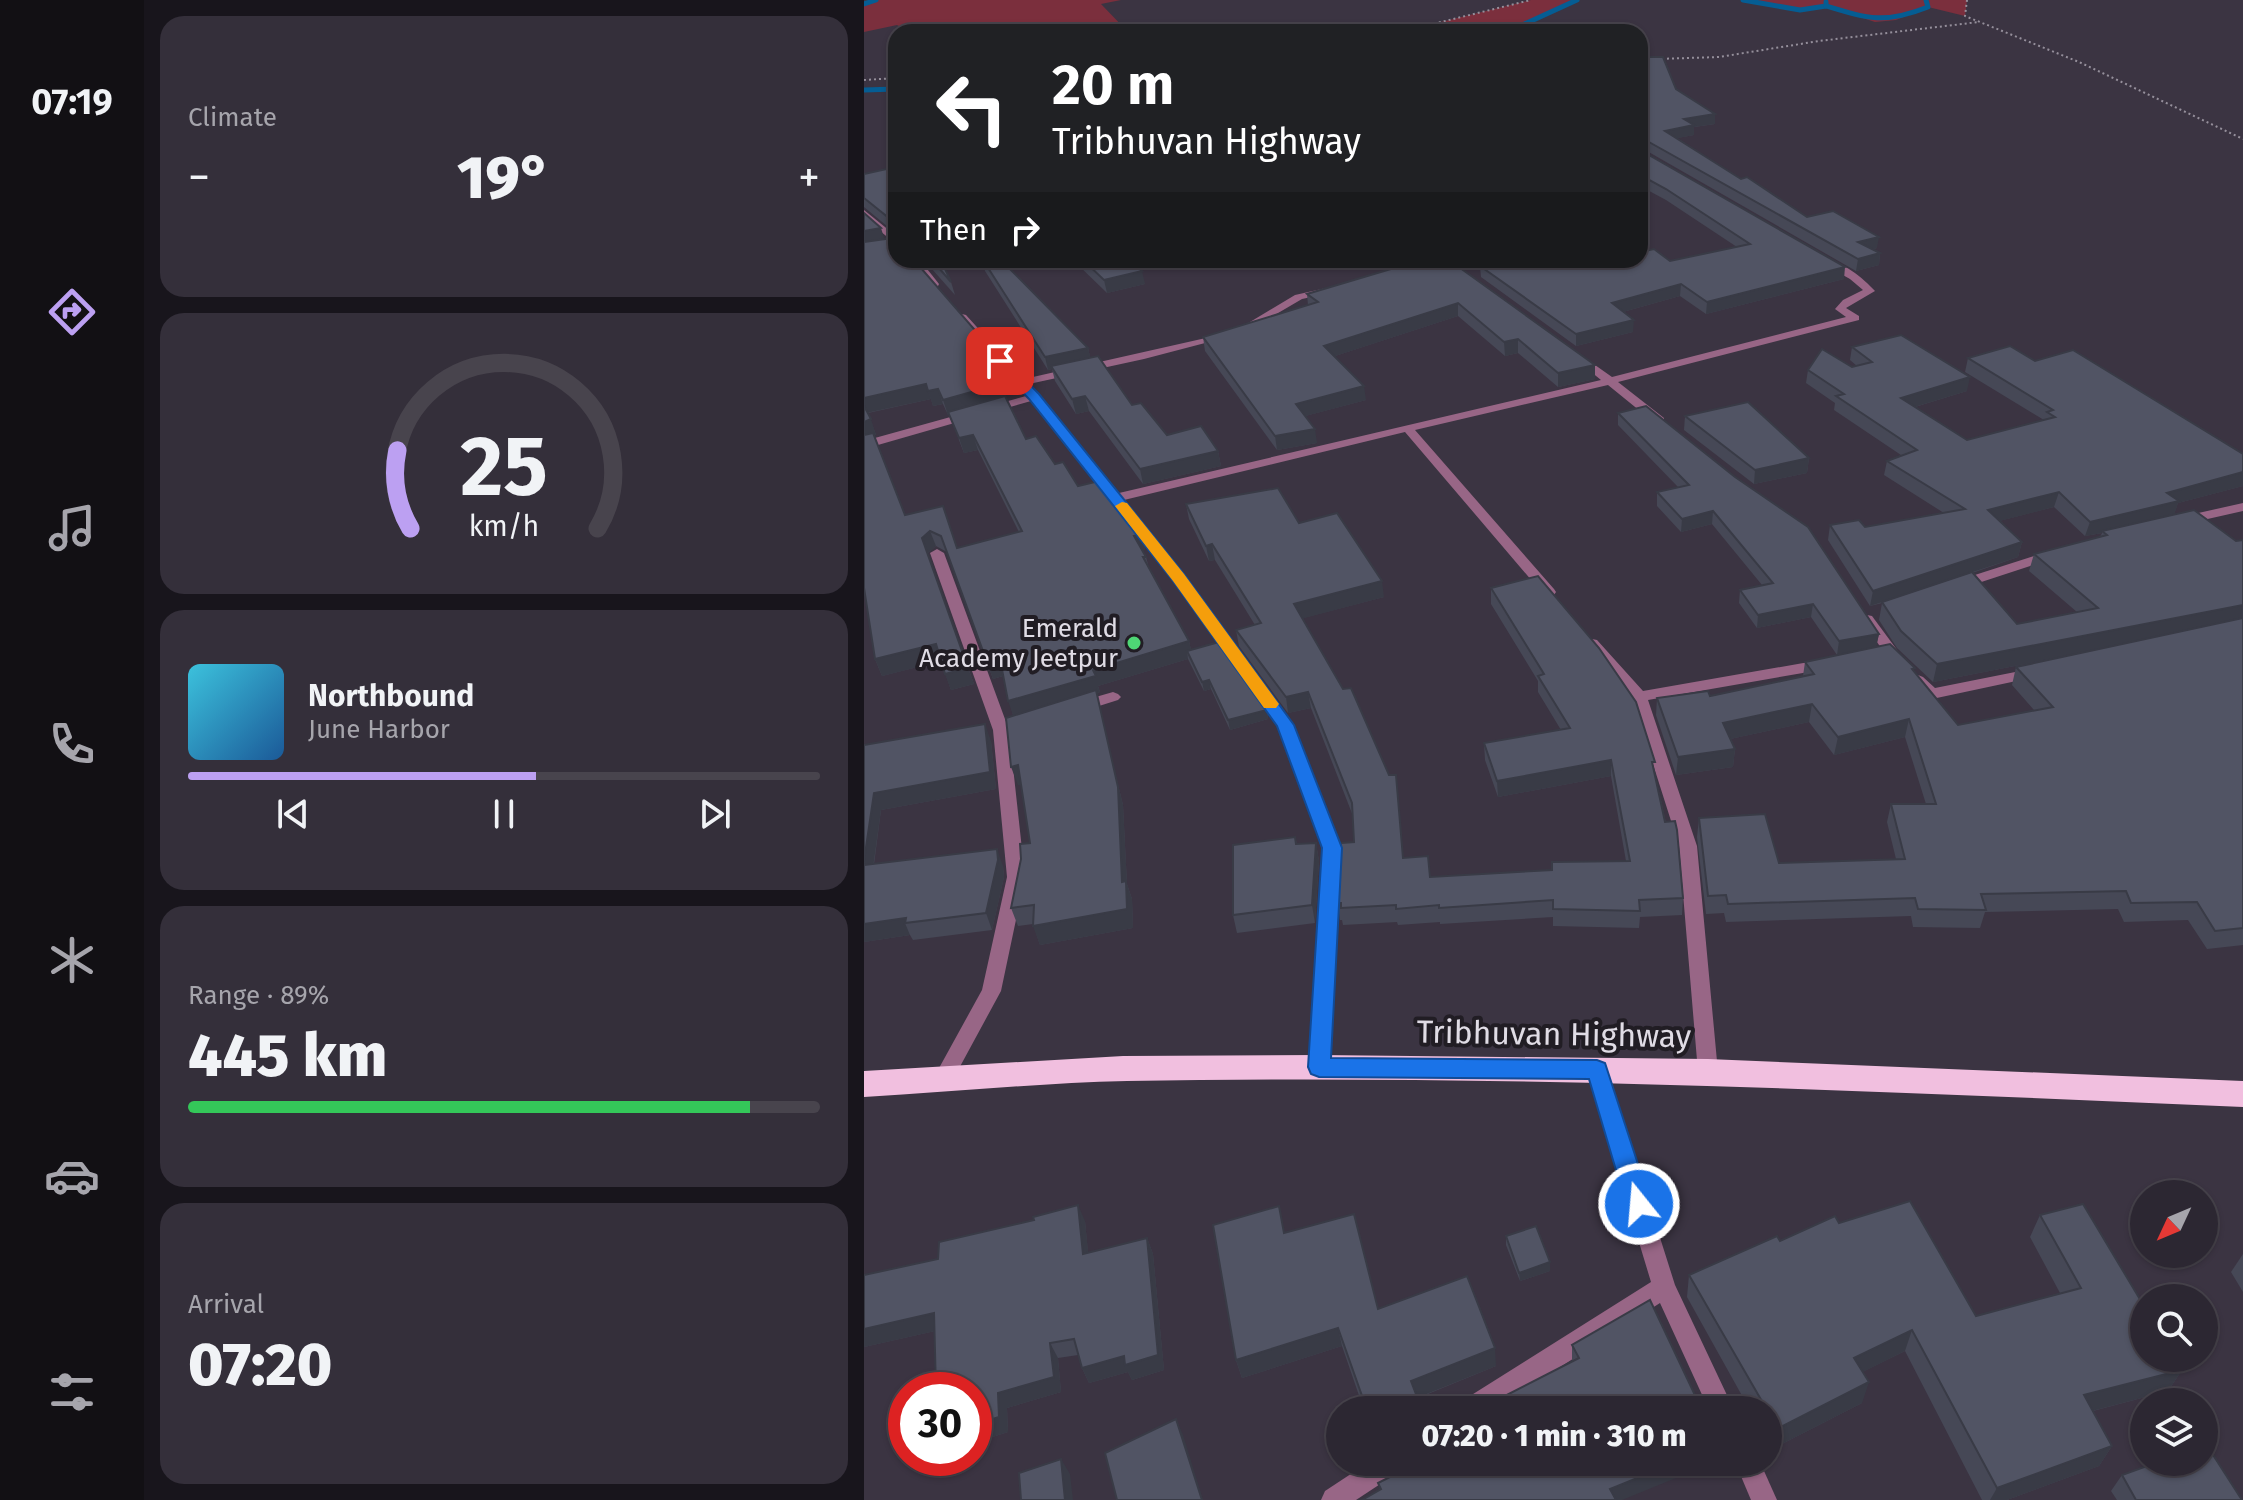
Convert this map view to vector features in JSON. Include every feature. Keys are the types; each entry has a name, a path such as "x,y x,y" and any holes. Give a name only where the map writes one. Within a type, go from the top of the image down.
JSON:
{"highway":[{"name":"Tribhuvan Highway","path":"864,1084 1123,1069 1319,1067 1708,1072 2243,1094"}],"street":[{"path":"864,213 888,240"},
{"path":"1116,498 1222,470 1613,382 1855,318 1840,309 1847,302 1870,291 1854,277 1813,254"},
{"path":"921,268 1034,397 1116,498 1179,578 1285,725 1332,848 1319,1067"},
{"path":"1019,383 1216,338 1265,319 1299,297 1338,288"},
{"path":"1565,347 1671,429"},
{"path":"864,445 1034,397"},
{"path":"1409,430 1560,606"},
{"path":"2168,524 2243,507"},
{"path":"1937,593 2065,550"},
{"path":"937,553 1002,729 1016,877 991,991 943,1079"},
{"path":"1868,611 1882,654 1932,694 2049,670"},
{"path":"1580,629 1639,697 1688,846 1708,1072"},
{"path":"1639,697 1843,661"},
{"path":"1057,713 1113,697"},
{"path":"1597,1070 1664,1287 1715,1396"},
{"path":"1493,1396 1664,1287"},
{"path":"1334,1500 1370,1476"},
{"path":"1753,1476 1764,1500"}],"path":[{"path":"1433,24 1531,0"},
{"path":"1967,0 1965,16 2079,62 2243,139"},
{"path":"1654,59 1719,57 1819,41 1979,22"},
{"path":"864,80 888,78"}],"shaded area":[{"path":"876,0 1121,0 1101,4 1120,24 888,24 888,27 864,32 864,4"},
{"path":"1531,0 1577,0 1524,24 1433,24"},
{"path":"1743,0 1967,0 1965,16 1928,7 1896,20 1875,22 1826,6 1800,10"}],"building":[{"path":"1648,57 1663,57 1676,89 1715,114 1684,119 1694,125 1665,131 1741,179 1747,177 1807,217 1833,211 1879,237 1858,242 1880,253 1858,259 1648,141"},
{"path":"1648,155 1845,267 1707,302 1681,284 1612,303 1634,320 1576,334 1483,268 1648,268 1648,250 1654,249 1670,261 1750,244 1648,179"},
{"path":"888,169 888,217 864,198 864,174"},
{"path":"864,213 881,228 864,231"},
{"path":"888,239 888,268 921,268 974,329 1000,384 943,400 938,389 928,391 926,384 864,398 864,242"},
{"path":"939,268 945,268 951,282"},
{"path":"988,268 1009,268 1088,348 1045,357"},
{"path":"1091,268 1139,268 1142,271 1104,280"},
{"path":"1394,268 1460,268 1595,365 1558,373 1518,339 1504,342 1458,303 1324,346 1364,386 1296,404 1315,429 1275,436 1203,337 1318,302 1307,294"},
{"path":"1901,335 1970,377 1901,398 1967,440 2055,417 2047,412 2053,410 1968,358 2010,346 2035,361 2073,350 2243,454 2243,472 2167,493 2179,501 2090,522 2059,492 1988,510 2022,542 1873,591 1830,525 1859,520 1865,527 1965,509 1887,461 1917,450 1836,396 1844,394 1808,370 1822,349 1852,367 1872,362 1852,347"},
{"path":"1098,356 1132,405 1141,403 1167,435 1201,426 1218,451 1140,469 1085,396 1072,399 1051,366"},
{"path":"1005,396 1026,439 1036,436 1055,464 1063,462 1078,486 1099,481 1142,534 1134,536 1146,557 1143,557 1189,641 1093,670 1096,676 1008,701 1000,659 987,662 941,536 930,531 922,538 968,668 945,674 936,644 875,659 864,588 864,435 873,433 905,515 943,506 957,548 1022,531 973,435 959,438 948,412"},
{"path":"1748,402 1809,458 1755,470 1685,416"},
{"path":"864,406 871,419 864,422"},
{"path":"1646,406 1735,477 1808,527 1879,634 1839,641 1813,604 1758,615 1740,590 1773,583 1713,511 1682,519 1657,492 1689,485 1618,413"},
{"path":"1278,488 1299,523 1337,513 1382,581 1294,604 1343,689 1351,688 1389,775 1396,775 1403,858 1428,856 1430,877 1552,870 1552,862 1630,861 1611,760 1497,781 1484,743 1570,728 1538,676 1544,674 1491,588 1538,576 1599,648 1636,702 1655,762 1652,762 1665,822 1675,821 1683,898 1639,900 1640,911 1553,909 1553,900 1439,908 1439,905 1396,909 1396,905 1341,908 1341,903 1338,903 1341,843 1354,842 1352,803 1308,692 1286,697 1236,630 1261,623 1212,544 1206,546 1186,504"},
{"path":"2194,510 2236,541 2243,540 2243,605 1937,664 1901,631 1882,602 1972,572 2017,624 2098,608 2034,554 2107,535 2102,531"},
{"path":"2243,618 2243,928 2215,931 2197,902 2131,903 2126,891 1981,894 1986,910 1918,909 1915,898 1728,904 1726,895 1708,896 1699,818 1765,814 1779,863 1905,859 1891,804 1936,804 1909,719 1838,737 1812,704 1723,723 1735,749 1678,757 1657,698 1708,691 1710,696 1814,674 1805,662 1890,644 1915,668 1912,669 1958,725 2053,707 2016,667"},
{"path":"1219,642 1267,710 1228,720 1209,680 1202,682 1187,651"},
{"path":"1096,690 1118,787 1122,882 1126,881 1127,909 1033,926 1034,905 1011,908 1021,859 1020,844 1030,843 1018,765 1011,767 1006,718"},
{"path":"985,724 990,772 874,793 864,861 864,745"},
{"path":"1295,837 1296,844 1316,843 1312,905 1233,915 1233,845"},
{"path":"997,849 998,860 986,913 905,923 906,918 864,924 864,865"},
{"path":"1910,1201 1976,1316 2081,1288 2040,1215 2083,1204 2131,1284 2130,1372 2174,1372 2084,1395 2112,1446 1997,1488 1912,1330 1854,1358 1869,1382 1782,1426 1782,1396 1759,1396 1689,1275 1777,1236 1780,1241 1835,1216 1839,1223"},
{"path":"1078,1205 1083,1254 1147,1238 1158,1355 1125,1365 1124,1356 1082,1368 1074,1339 1050,1343 1054,1377 998,1393 999,1417 992,1419 992,1372 936,1372 934,1313 864,1329 864,1275 938,1259 939,1242 1034,1220 1033,1217"},
{"path":"1279,1206 1284,1233 1354,1214 1378,1309 1467,1276 1495,1348 1411,1381 1417,1396 1362,1396 1338,1328 1236,1360 1213,1225"},
{"path":"1536,1226 1550,1262 1519,1273 1506,1236"},
{"path":"1650,1300 1695,1396 1505,1396 1579,1358 1572,1345"},
{"path":"1176,1419 1202,1500 1117,1500 1105,1453"},
{"path":"1061,1459 1065,1500 1021,1500 1019,1473"},
{"path":"2218,1463 2242,1500 2136,1500 2122,1475 2130,1472 2130,1476 2218,1476"},
{"path":"1642,1476 1610,1489 1616,1500 1362,1500 1381,1489 1378,1483 1390,1477"}],"waterway":[{"path":"864,4 876,0"},
{"path":"1524,24 1577,0"},
{"path":"1743,0 1800,10 1826,6"},
{"path":"1826,6 1866,17 1888,18 1928,7 1926,0"},
{"path":"864,90 888,89"}],"slow traffic":[{"path":"1122,506 1179,578 1270,704"}],"place":[{"name":"Emerald Academy Jeetpur","path":"1134,643"}],"route":[{"path":"1000,361 1034,397 1179,578 1285,725 1332,848 1319,1067 1597,1070 1639,1204"}]}
